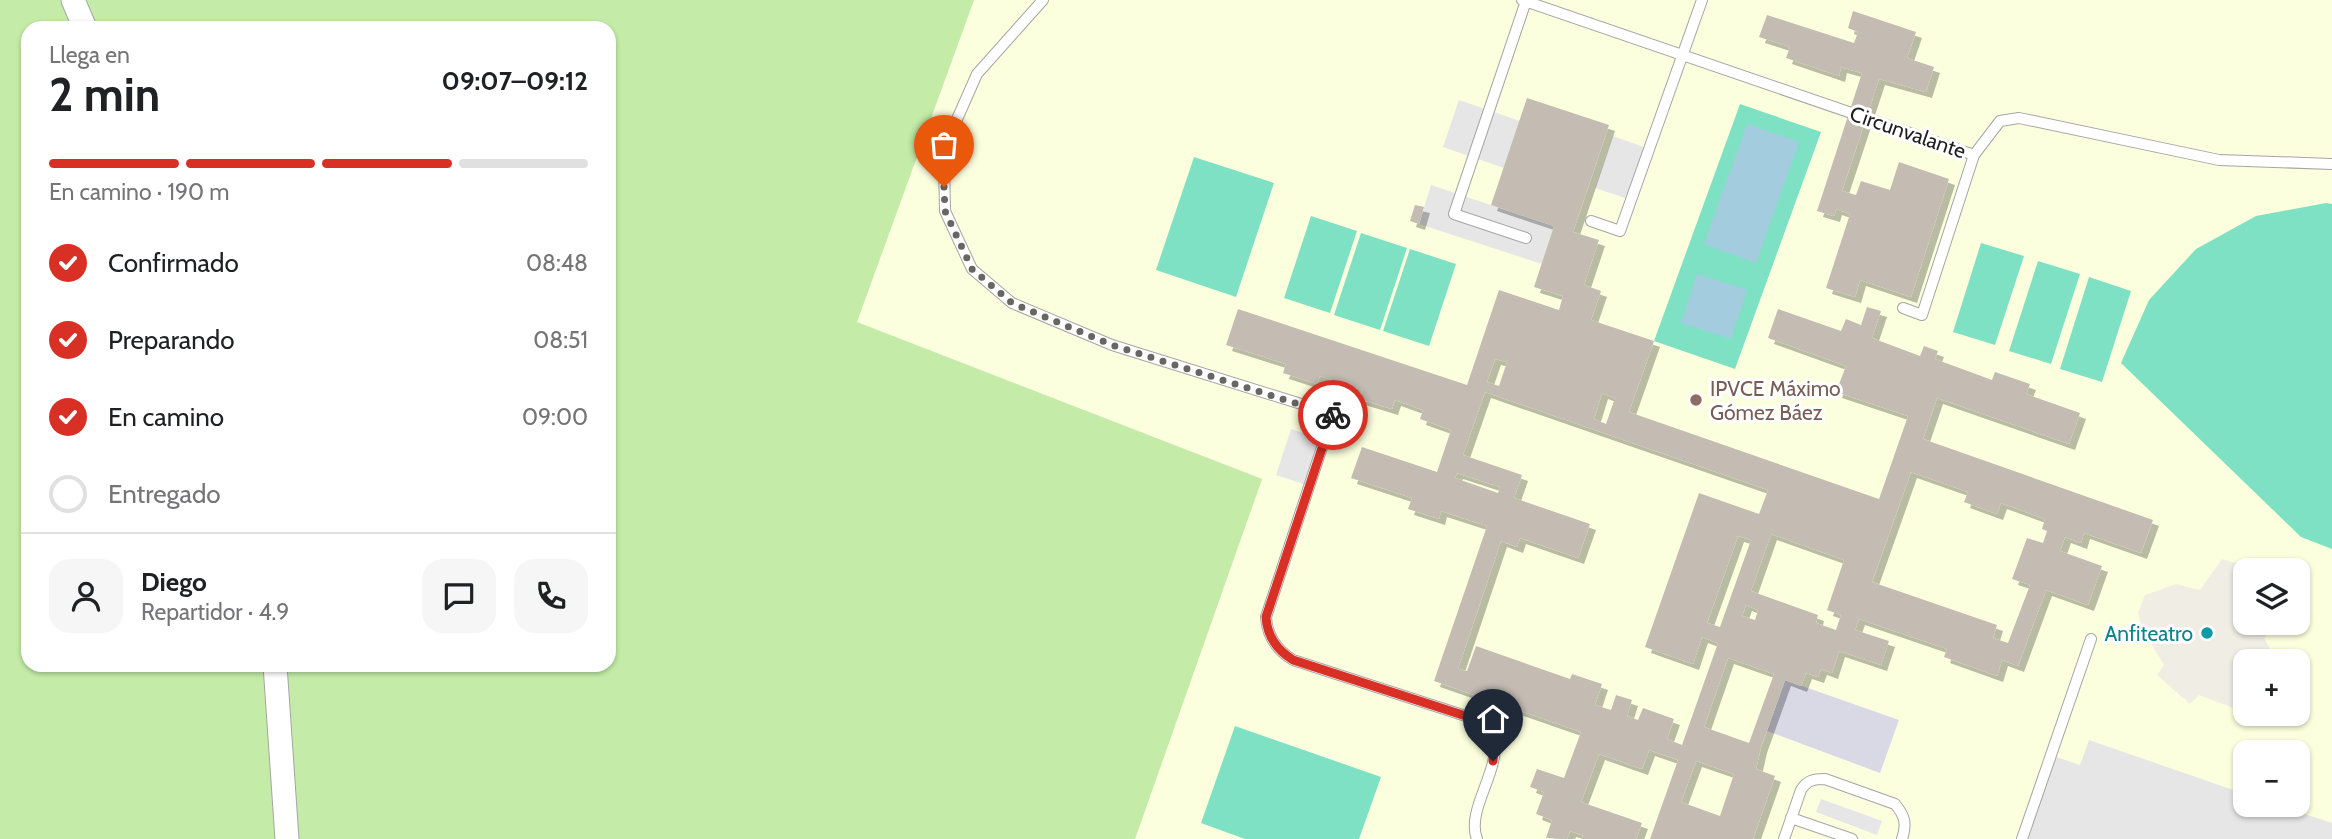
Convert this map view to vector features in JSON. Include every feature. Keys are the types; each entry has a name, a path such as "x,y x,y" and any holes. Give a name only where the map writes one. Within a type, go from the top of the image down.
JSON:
{"street":[{"path":"73,0 82,21"},
{"path":"275,672 287,839"}],"lane":[{"path":"1043,0 977,74 954,127 944,163 945,211 972,269 1012,303 1112,345 1333,414 1266,617 1266,629 1281,652 1293,660 1475,719 1488,728 1495,744 1493,761 1475,817 1474,831 1477,839"},
{"path":"1591,220 1620,231 1702,0"},
{"path":"1524,1 1454,214 1526,238"},
{"name":"Circunvalante","path":"1524,1 1974,155 2000,121 2019,118 2219,160 2332,164"},
{"path":"1903,308 1922,315 1974,155"},
{"path":"2022,839 2091,639"},
{"path":"1784,839 1801,790 1805,783 1814,779 1825,779 1895,804 1905,820 1902,839"},
{"path":"1791,818 1852,839"}],"shaded area":[{"name":"IPVCE Máximo Gómez Báez","path":"974,0 2332,0 2332,839 1135,839 1262,479 856,322","holes":["2233,558 2310,558 2310,635 2268,635 2264,638 2270,649 2310,649 2310,726 2233,726 2233,708 2199,695 2190,704 2157,675 2164,665 2142,629 2138,613 2145,595 2176,584 2200,590 2222,559 2233,562"]},
{"path":"1459,100 1520,121 1504,168 1443,147"},
{"path":"1613,136 1649,149 1631,200 1595,188"},
{"path":"1431,185 1554,226 1542,264 1419,224"},
{"path":"1291,429 1324,440 1309,486 1276,475"},
{"path":"1785,680 1899,720 1880,773 1767,731"},
{"path":"2089,740 2233,790 2233,817 2310,816 2332,823 2332,839 2022,839 2051,755 2080,765"},
{"path":"1821,799 1882,821 1877,835 1816,812"}],"green space":[{"path":"0,0 974,0 857,322 1262,479 1135,839 0,839"},
{"path":"1740,104 1821,132 1735,369 1654,341"},
{"path":"1194,157 1274,183 1236,297 1156,270"},
{"path":"2332,204 2332,549 2301,537 2121,363 2149,300 2196,249 2256,216"},
{"path":"1311,216 1357,231 1330,313 1284,298"},
{"path":"1361,233 1407,248 1380,330 1334,315"},
{"path":"1981,243 2024,256 1995,345 1953,332"},
{"path":"1410,249 1456,264 1429,346 1383,331"},
{"path":"2038,261 2080,274 2051,364 2009,351"},
{"path":"2089,277 2131,291 2102,382 2060,369"},
{"path":"1235,726 1381,777 1359,839 1245,839 1201,823"}],"water":[{"path":"1747,124 1799,142 1756,263 1704,244"},
{"path":"1697,274 1747,290 1731,339 1681,323"}],"building":[{"path":"1853,11 1916,32 1907,58 1934,67 1926,92 1879,79 1842,191 1856,195 1861,181 1890,190 1899,162 1949,179 1911,297 1860,280 1855,297 1826,288 1850,214 1836,209 1834,216 1817,211 1862,73 1841,67 1839,76 1786,58 1790,47 1759,37 1767,15 1854,43 1858,32 1848,28"},
{"path":"1527,98 1609,125 1573,232 1599,240 1584,285 1601,291 1591,320 1654,341 1629,412 1879,499 1908,416 1836,392 1846,366 1768,338 1778,309 1841,331 1846,319 1861,325 1867,307 1881,311 1872,338 1920,356 1924,346 1938,351 1935,359 1992,380 1995,372 2030,384 2026,394 2080,413 2069,444 1937,398 1923,439 2153,520 2141,553 2084,533 2081,543 2065,537 2060,551 2102,566 2088,605 2046,590 2018,666 2002,660 1997,676 1944,657 1947,649 1859,619 1855,630 1889,641 1881,665 1839,651 1832,673 1821,669 1818,677 1806,673 1801,686 1785,680 1756,769 1775,776 1753,839 1650,839 1678,760 1649,750 1642,769 1599,754 1581,802 1642,823 1636,839 1582,839 1583,835 1570,831 1567,839 1546,838 1552,820 1536,814 1544,792 1530,787 1537,769 1564,778 1581,732 1434,681 1487,526 1441,511 1439,519 1408,509 1412,498 1351,478 1362,447 1437,472 1451,430 1420,419 1423,410 1395,400 1392,409 1359,399 1362,390 1320,376 1317,384 1283,373 1286,364 1226,345 1238,309 1467,385 1499,290 1559,310 1563,296 1534,287 1554,226 1491,205","holes":["1495,359 1507,362 1499,386 1487,382","1485,392 1768,490 1759,514 1699,493 1645,647 1693,664 1702,637 1718,643 1682,745 1667,739 1674,719 1643,708 1638,720 1627,716 1632,700 1616,695 1611,710 1595,705 1602,684 1572,674 1570,679 1476,646 1467,671 1458,669 1501,541 1517,547 1520,538 1578,558 1590,524 1514,498 1522,475 1463,455","1602,393 1615,398 1606,424 1594,419","1911,472 1968,492 1964,502 1997,514 2001,503 2045,519 2042,529 2047,531 2043,543 2027,538 2012,579 2030,585 2008,643 1993,638 1997,625 1872,582","1457,473 1500,487 1498,493 1455,478","1771,534 1844,560 1827,610 1841,615 1836,630 1816,623 1818,615 1751,591","1738,536 1751,540 1720,627 1707,623","1746,605 1758,610 1755,620 1742,616","1728,658 1774,674 1749,743 1704,727","1696,761 1734,774 1720,816 1681,802"]},
{"path":"1415,205 1424,207 1419,224 1410,221"}],"way so far":[{"path":"944,187 945,211 972,269 1012,303 1112,345 1333,415"}],"place":[{"name":"IPVCE Máximo Gómez Báez","path":"1696,400"},
{"name":"Anfiteatro","path":"2207,633"}],"route":[{"path":"1333,415 1266,617 1266,629 1281,652 1293,660 1475,719 1488,728 1495,744 1493,761"}]}
